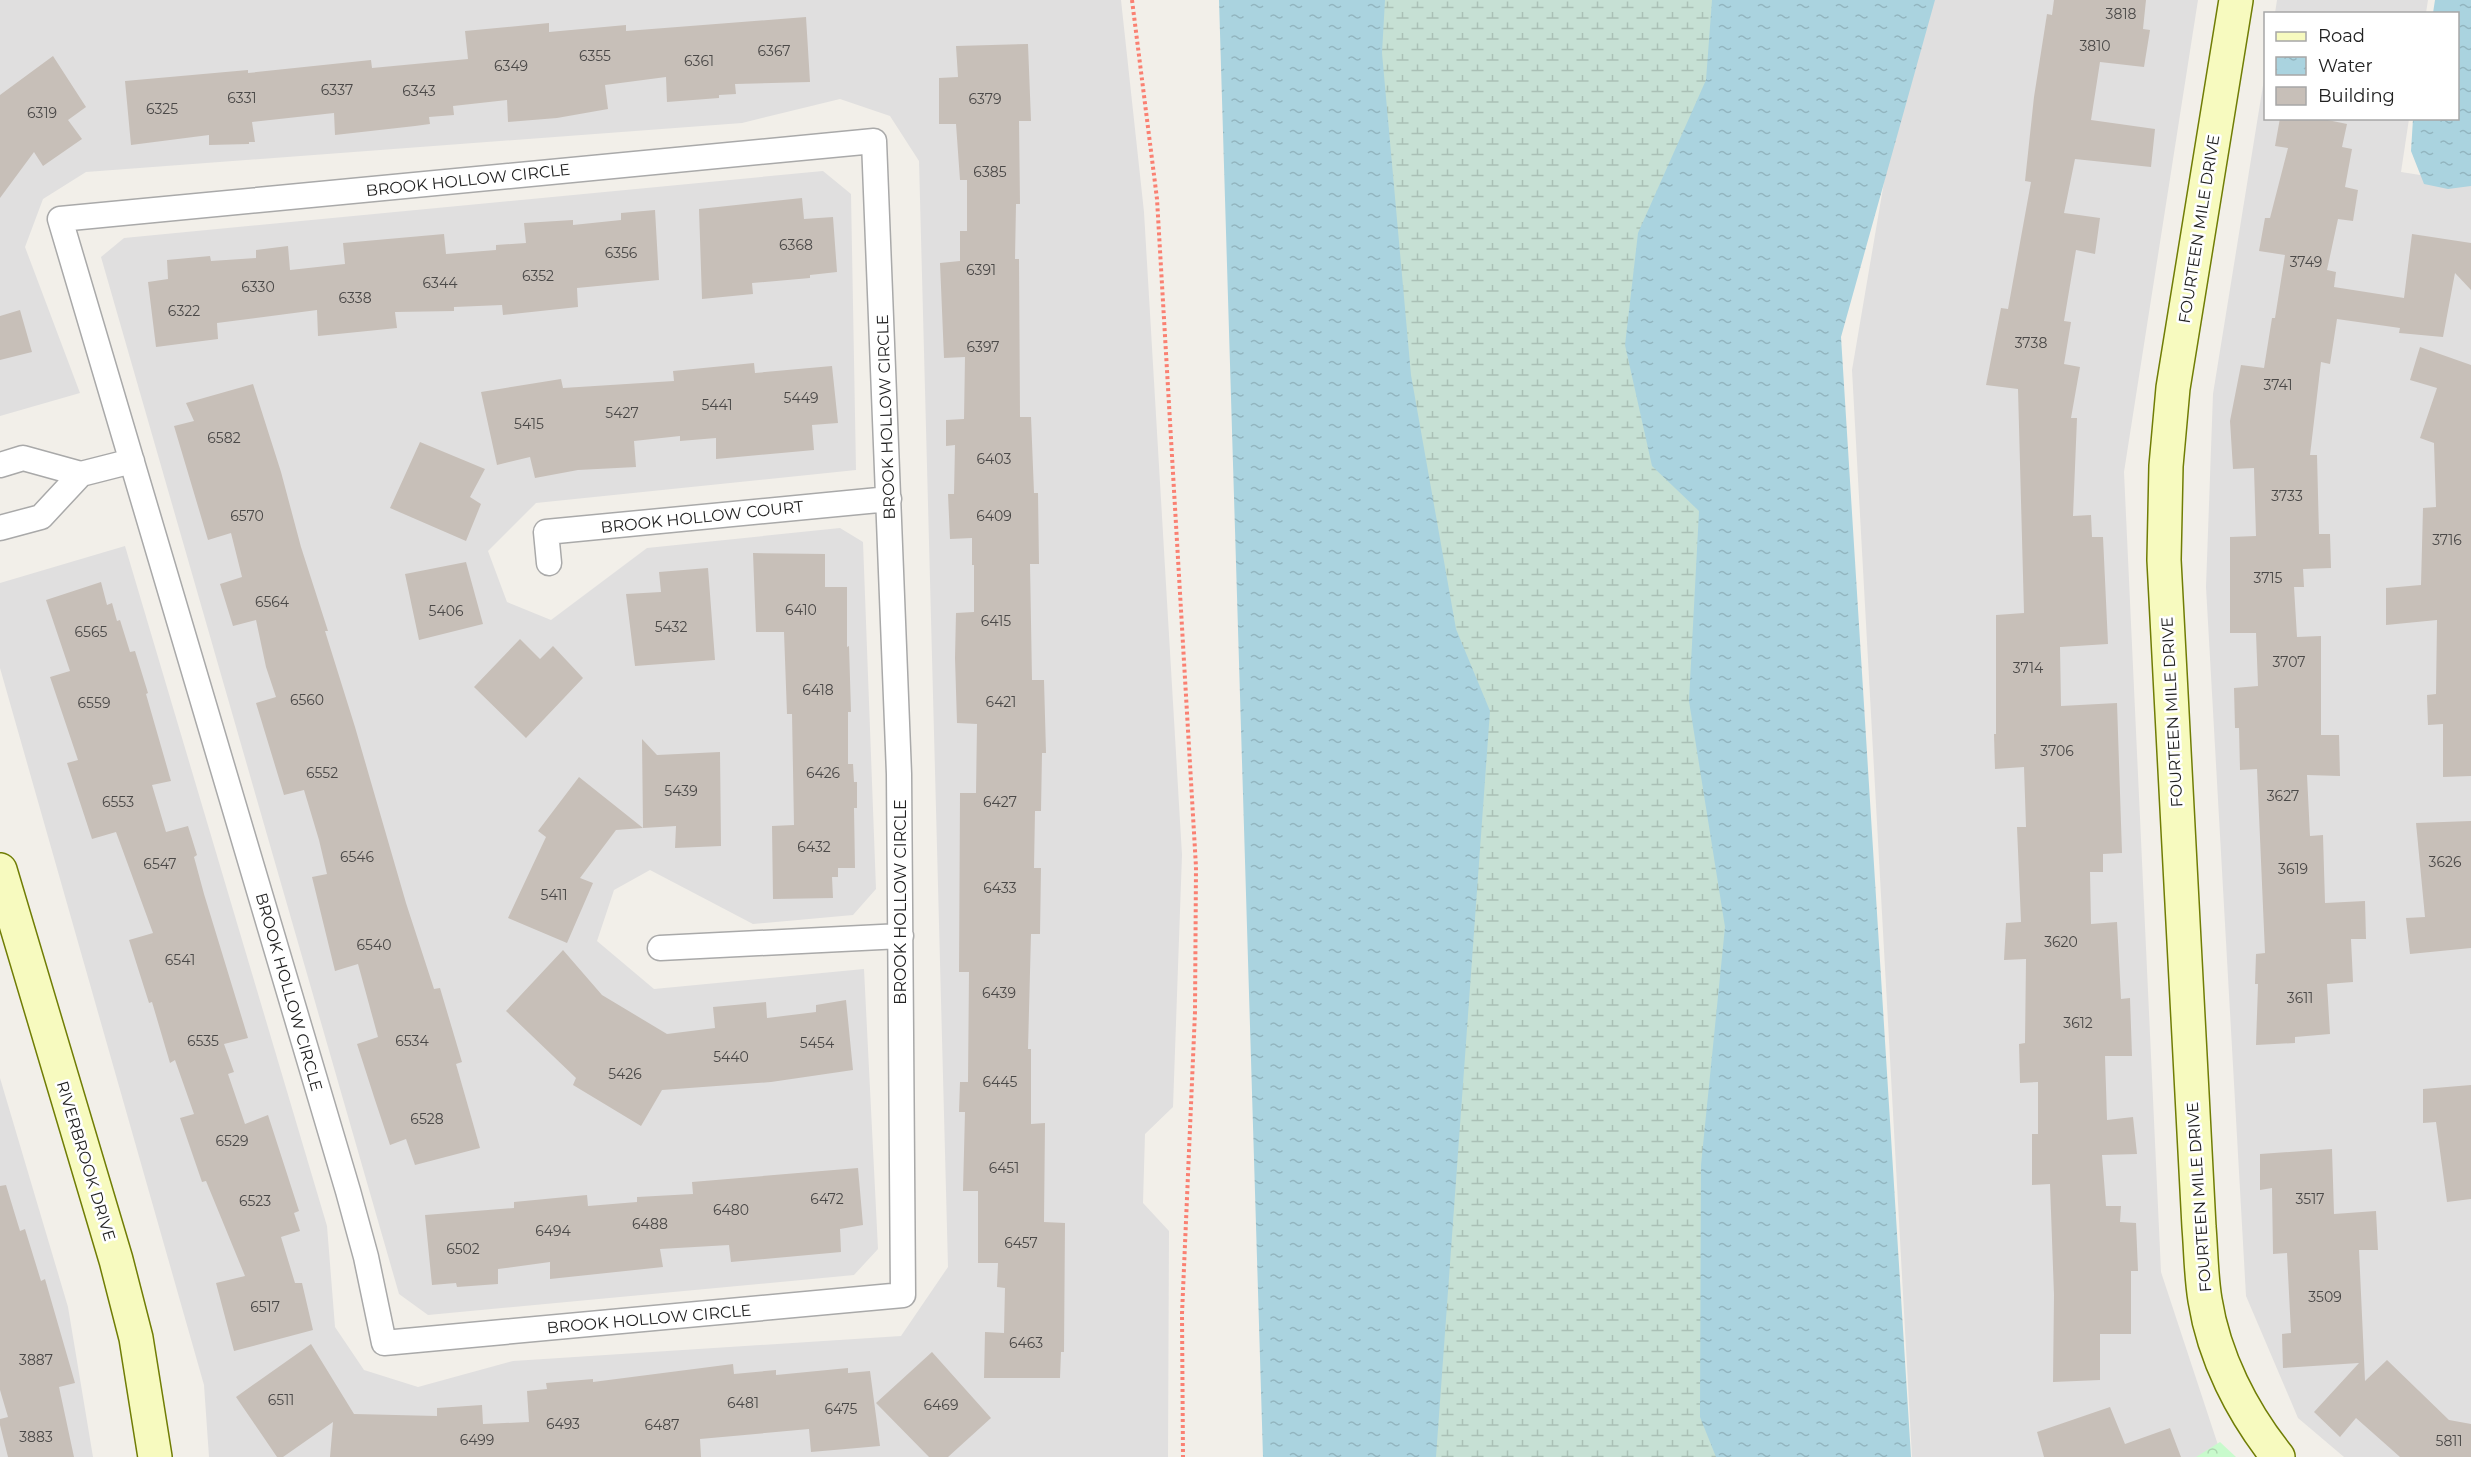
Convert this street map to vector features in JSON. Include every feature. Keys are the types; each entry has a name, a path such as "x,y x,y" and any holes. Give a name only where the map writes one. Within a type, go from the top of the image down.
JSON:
{"street":[{"name":"FOURTEEN MILE DRIVE","path":"2236,0 2174,388 2166,466 2164,560 2198,1215 2205,1300 2216,1344 2229,1378 2251,1420 2278,1457"},
{"name":"BROOK HOLLOW CIRCLE","path":"874,141 889,499 899,774 903,1295 384,1343 366,1257 348,1191 60,219 874,141"},
{"path":"0,465 23,458 81,474 132,461"},
{"path":"0,528 41,517 81,474"},
{"name":"BROOK HOLLOW COURT","path":"549,563 546,532 889,499"},
{"name":"RIVERBROOK DRIVE","path":"0,870 116,1260 136,1338 155,1457"},
{"path":"660,948 901,936"}],"path":[{"path":"1132,0 1156,199 1196,867 1194,1012 1182,1314 1183,1457"}],"shaded area":[{"path":"0,0 1121,0 1144,212 1182,855 1173,1107 1145,1134 1143,1203 1169,1231 1168,1457 209,1457 204,1385 0,668 0,583 125,546 327,1226 335,1327 364,1370 418,1387 513,1361 901,1336 948,1267 919,161 890,116 840,99 742,123 86,172 43,199 25,247 80,393 0,416"},
{"path":"1915,0 2198,0 2124,472 2161,1272 2218,1445 2198,1457 1912,1457 1852,370"},
{"path":"2277,0 2428,0 2426,12 2275,12"},
{"path":"2264,79 2264,120 2409,120 2401,172 2471,183 2471,1457 2344,1457 2298,1418 2246,1296 2206,587 2213,394"},
{"path":"823,171 851,194 856,470 536,503 488,551 507,602 551,620 647,548 840,528 863,542 876,889 853,915 753,924 650,870 614,890 597,941 654,989 864,969 878,1249 854,1275 428,1315 399,1294 101,257 124,238"},
{"path":"0,1078 68,1307 93,1457 0,1457"}],"green space":[{"path":"1349,0 1763,0 1766,1457 1401,1457"},
{"path":"2220,1442 2236,1457 2196,1457"}],"water":[{"path":"1219,0 1385,0 1382,53 1411,375 1456,629 1490,711 1436,1457 1263,1457"},
{"path":"1712,0 1935,0 1841,337 1911,1457 1716,1457 1700,1417 1701,1165 1725,927 1689,701 1699,511 1652,466 1625,345 1638,233 1706,80"},
{"path":"2435,0 2471,0 2471,186 2448,189 2424,184 2411,151 2413,120 2459,120 2459,12 2433,12"}],"building":[{"path":"2054,0 2146,0 2143,29 2150,30 2144,67 2100,62 2091,120 2155,129 2151,167 2075,159 2064,213 2100,218 2095,254 2076,250 2064,321 2071,322 2064,364 2080,367 2071,418 2077,418 2073,516 2091,515 2092,537 2103,537 2108,644 2060,647 2061,706 2117,703 2122,853 2103,854 2103,872 2090,872 2091,924 2117,922 2121,999 2130,998 2132,1056 2105,1056 2107,1120 2133,1117 2137,1154 2102,1155 2106,1206 2121,1206 2120,1222 2136,1223 2138,1271 2131,1271 2131,1334 2100,1334 2100,1380 2053,1382 2054,1295 2050,1184 2032,1185 2032,1134 2038,1134 2038,1082 2020,1083 2019,1044 2025,1043 2026,959 2004,960 2006,923 2021,922 2017,827 2026,827 2024,767 1995,769 1996,615 2024,613 2018,389 1986,385 2001,308 2008,309 2031,182 2025,181 2034,97 2047,14 2052,15"},
{"path":"806,17 810,82 735,84 736,94 719,95 719,98 667,102 666,77 605,85 608,109 557,118 508,122 507,100 453,106 454,115 429,117 430,124 415,126 335,135 334,113 252,122 255,142 249,142 249,144 209,145 209,135 131,145 125,81 248,70 248,73 371,60 372,68 468,59 465,31 549,23 549,32 626,25 626,31"},
{"path":"1028,44 1031,121 1019,121 1020,204 1016,204 1015,259 1019,259 1020,417 1031,417 1034,493 1038,493 1039,564 1030,564 1032,680 1044,680 1046,753 1042,753 1041,811 1035,811 1034,868 1041,868 1040,934 1031,934 1028,1049 1031,1049 1031,1124 1045,1123 1044,1222 1065,1223 1064,1352 1061,1352 1060,1378 984,1378 985,1332 1004,1333 1005,1288 997,1287 998,1263 978,1263 978,1191 963,1191 965,1112 959,1112 960,1082 968,1082 969,972 959,972 960,793 976,793 977,724 957,723 955,658 956,613 974,612 974,565 972,565 972,538 950,539 948,494 954,494 955,445 946,446 946,420 964,419 965,357 944,358 940,263 960,261 960,231 967,231 967,180 960,180 956,124 939,124 939,78 958,77 956,46"},
{"path":"53,56 86,107 68,120 82,139 43,166 34,152 0,198 0,95"},
{"path":"2280,120 2328,120 2347,124 2342,147 2352,149 2345,187 2358,190 2353,221 2338,219 2327,270 2336,272 2334,287 2404,298 2412,234 2471,243 2471,290 2455,273 2443,337 2399,333 2400,328 2337,319 2330,364 2321,362 2310,455 2317,455 2319,534 2330,534 2331,568 2303,569 2304,587 2294,587 2297,637 2321,636 2321,735 2339,735 2340,776 2307,775 2310,836 2323,835 2325,903 2365,901 2366,939 2351,939 2353,982 2327,984 2330,1034 2295,1037 2295,1043 2256,1045 2258,984 2255,984 2256,954 2265,953 2257,769 2240,770 2239,728 2235,728 2234,688 2258,686 2256,633 2230,633 2230,537 2256,536 2254,468 2233,469 2230,421 2241,365 2264,368 2272,318 2275,318 2285,255 2259,251 2265,218 2270,218 2288,148 2275,146"},
{"path":"802,198 804,219 833,217 837,272 810,275 810,278 752,283 753,294 702,299 699,209"},
{"path":"655,210 659,280 577,288 578,307 503,315 502,305 454,307 454,311 395,312 397,328 318,336 317,310 217,323 218,339 156,347 148,282 168,279 167,260 210,256 211,261 256,258 256,250 288,246 290,270 345,264 343,243 444,234 446,254 496,250 496,245 526,243 524,223 573,220 573,225 621,220 621,213"},
{"path":"20,310 32,352 0,360 0,316"},
{"path":"2420,347 2471,365 2471,776 2443,777 2443,724 2428,725 2427,695 2436,694 2437,620 2386,625 2386,588 2421,585 2423,508 2436,507 2434,443 2420,438 2437,388 2410,380"},
{"path":"754,363 755,373 832,366 838,423 812,425 814,450 716,459 716,438 680,441 680,436 634,441 636,467 578,470 535,478 530,457 497,465 481,392 561,379 563,388 674,381 673,371"},
{"path":"253,384 328,631 325,631 406,903 434,989 440,988 462,1062 456,1064 480,1148 415,1165 406,1139 390,1145 357,1044 378,1037 358,964 335,971 312,877 327,874 319,840 304,790 284,795 256,703 276,697 266,667 256,620 233,626 220,584 242,577 231,533 208,540 174,426 194,421 186,403"},
{"path":"420,442 485,469 470,497 481,504 466,541 390,508"},
{"path":"753,553 825,554 825,587 847,587 847,647 849,646 851,712 848,712 848,764 853,764 854,782 857,782 857,808 854,808 855,868 838,868 838,877 832,877 833,898 773,899 772,826 794,825 792,714 787,714 784,632 756,632"},
{"path":"466,562 483,624 419,640 405,574"},
{"path":"708,568 715,660 635,666 626,594 661,592 659,572"},
{"path":"101,582 107,605 112,603 130,652 135,651 171,781 152,785 166,832 188,826 197,855 194,857 204,894 248,1038 224,1044 234,1072 228,1074 245,1124 268,1115 299,1211 294,1213 300,1231 281,1237 295,1283 302,1283 313,1330 234,1351 216,1283 245,1276 206,1181 202,1182 180,1118 194,1114 175,1060 170,1063 152,1002 149,1003 129,940 153,933 116,832 92,839 67,763 78,760 50,677 70,671 46,600"},
{"path":"520,639 540,659 553,646 583,678 526,738 474,687"},
{"path":"642,739 657,755 720,752 721,846 675,848 676,826 643,828"},
{"path":"579,777 643,828 616,830 580,878 593,883 567,943 508,918 546,837 538,831"},
{"path":"2471,821 2471,948 2410,954 2406,918 2425,917 2416,823"},
{"path":"563,950 602,995 667,1034 715,1028 713,1007 766,1002 767,1018 816,1012 816,1005 846,1000 853,1070 771,1082 662,1090 641,1126 573,1085 576,1078 506,1011"},
{"path":"2471,1085 2471,1199 2447,1202 2436,1122 2423,1123 2423,1089"},
{"path":"2332,1149 2334,1214 2376,1211 2378,1250 2359,1250 2365,1381 2387,1360 2449,1420 2471,1424 2471,1457 2400,1457 2356,1418 2340,1437 2314,1412 2359,1363 2283,1368 2282,1334 2291,1333 2287,1253 2273,1254 2272,1188 2260,1190 2260,1154"},
{"path":"858,1168 863,1225 840,1229 841,1252 731,1262 729,1245 660,1249 663,1267 550,1279 550,1262 498,1269 498,1284 457,1287 456,1283 432,1285 425,1215 514,1208 514,1202 587,1195 588,1206 637,1202 637,1197 693,1194 692,1182"},
{"path":"6,1185 20,1231 25,1229 41,1281 45,1279 75,1383 59,1387 74,1457 8,1457 0,1425 0,1419 8,1417 0,1390 0,1186"},
{"path":"311,1344 354,1414 437,1416 437,1408 482,1405 483,1424 529,1422 527,1391 547,1389 546,1383 593,1379 593,1382 733,1364 734,1374 776,1370 776,1375 848,1368 848,1373 870,1371 880,1446 811,1452 809,1429 700,1439 701,1457 330,1457 333,1422 283,1457 277,1457 236,1397"},
{"path":"932,1352 991,1418 948,1457 929,1457 876,1403"},
{"path":"2110,1407 2125,1444 2170,1428 2181,1457 2044,1457 2037,1432"}]}
